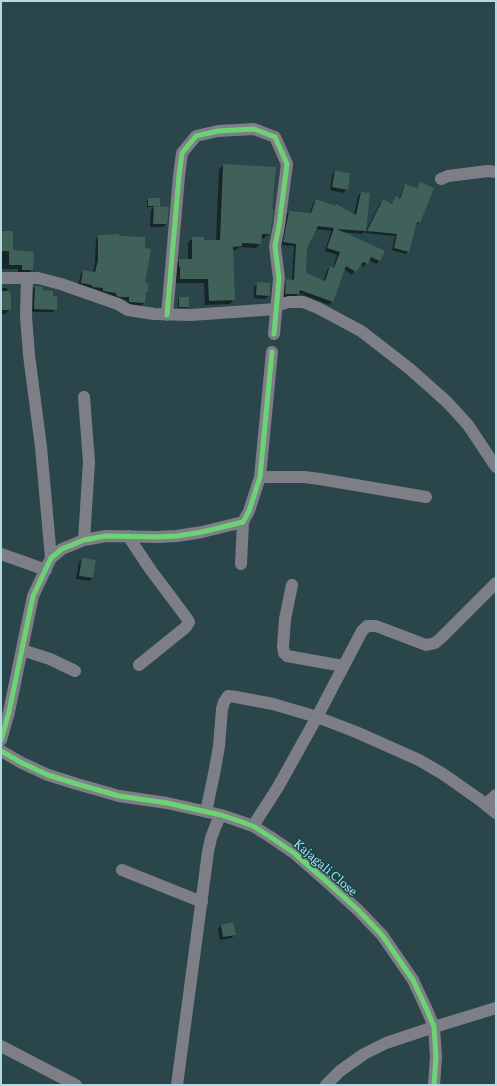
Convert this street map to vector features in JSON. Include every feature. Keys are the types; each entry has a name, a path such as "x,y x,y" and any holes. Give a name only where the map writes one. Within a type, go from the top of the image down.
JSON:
{"street":[{"path":"167,315 182,153 196,136 218,131 254,129 275,137 287,164 275,246 279,279 279,307 274,334"},
{"path":"441,179 448,176 488,171 496,172"},
{"path":"1,278 38,278 61,284 118,304 128,310 167,315 191,315 279,307 289,302 303,302 318,308 361,331 410,369 447,402 468,425 496,467"},
{"path":"27,278 26,316 29,355 41,447 51,558"},
{"path":"241,564 243,522 249,511 260,477 272,352"},
{"path":"84,397 89,462 84,540"},
{"path":"260,477 304,477 426,497"},
{"path":"1,740 33,596 51,558 62,548 84,540 106,536 177,536 202,532 243,522"},
{"path":"128,536 189,622 186,627 139,665"},
{"path":"1,554 46,570"},
{"path":"253,826 278,787 362,631 367,626 376,626 426,645 435,643 496,583"},
{"path":"292,585 285,620 284,653 288,656 343,666"},
{"path":"22,650 50,659 75,671"},
{"path":"206,812 219,746 222,709 228,696 273,704 317,717 356,732 419,760 443,774 486,804 496,813"},
{"name":"Kajagali Close","path":"1,751 48,775 84,786 119,796 167,803 221,815 253,826 294,853 358,910 382,935 413,980 434,1027 436,1057 434,1085"},
{"path":"486,804 496,795"},
{"path":"178,1085 208,852 211,838 221,815"},
{"path":"122,870 202,902"},
{"path":"326,1085 340,1071 364,1054 386,1043 496,1008"},
{"path":"1,1046 76,1085"}],"building":[{"path":"223,164 276,167 272,209 274,209 270,234 262,234 261,244 242,243 242,246 233,247 235,300 209,301 208,279 180,279 179,259 192,259 192,237 204,237 204,240 220,240"},
{"path":"335,171 350,173 348,190 332,187"},
{"path":"420,182 434,188 420,223 417,222 409,252 394,248 397,234 367,231 383,199 392,204 396,196 400,199 405,184 417,188"},
{"path":"361,192 370,193 366,231 337,229 385,251 380,261 371,257 368,264 363,262 356,272 346,266 333,302 300,290 299,294 285,294 286,279 294,280 296,244 283,242 289,211 311,213 316,199 335,206 336,204 356,215","holes":["318,226 334,228 327,248 340,252 334,268 330,266 325,281 306,273 307,248"]},
{"path":"148,198 160,198 160,206 148,206"},
{"path":"154,206 169,207 167,224 153,224"},
{"path":"1,231 13,231 13,250 34,252 33,270 22,270 22,265 9,265 9,251 1,251"},
{"path":"119,234 119,236 145,237 145,248 151,249 145,283 148,283 148,292 146,292 145,303 129,302 129,297 119,297 116,293 103,291 103,288 92,287 92,285 81,283 83,270 95,272 98,260 98,235"},
{"path":"257,282 270,283 270,296 256,295"},
{"path":"35,286 43,287 42,290 53,291 53,296 57,296 57,310 34,309"},
{"path":"1,291 10,291 11,310 1,310"},
{"path":"179,297 189,297 189,307 179,307"},
{"path":"82,558 96,560 93,578 79,576"},
{"path":"233,922 236,935 223,937 221,925"}],"cycle path":[{"path":"167,315 182,153 196,136 218,131 254,129 275,137 287,164 275,246 279,279 274,334"},
{"path":"1,740 9,712 33,596 51,558 62,549 84,540 106,536 177,536 202,532 243,522 249,511 260,477 272,352"},
{"path":"1,751 48,775 77,784 119,796 167,803 233,819 253,826 294,853 358,910 382,935 413,980 434,1027 436,1057 434,1085"}]}
